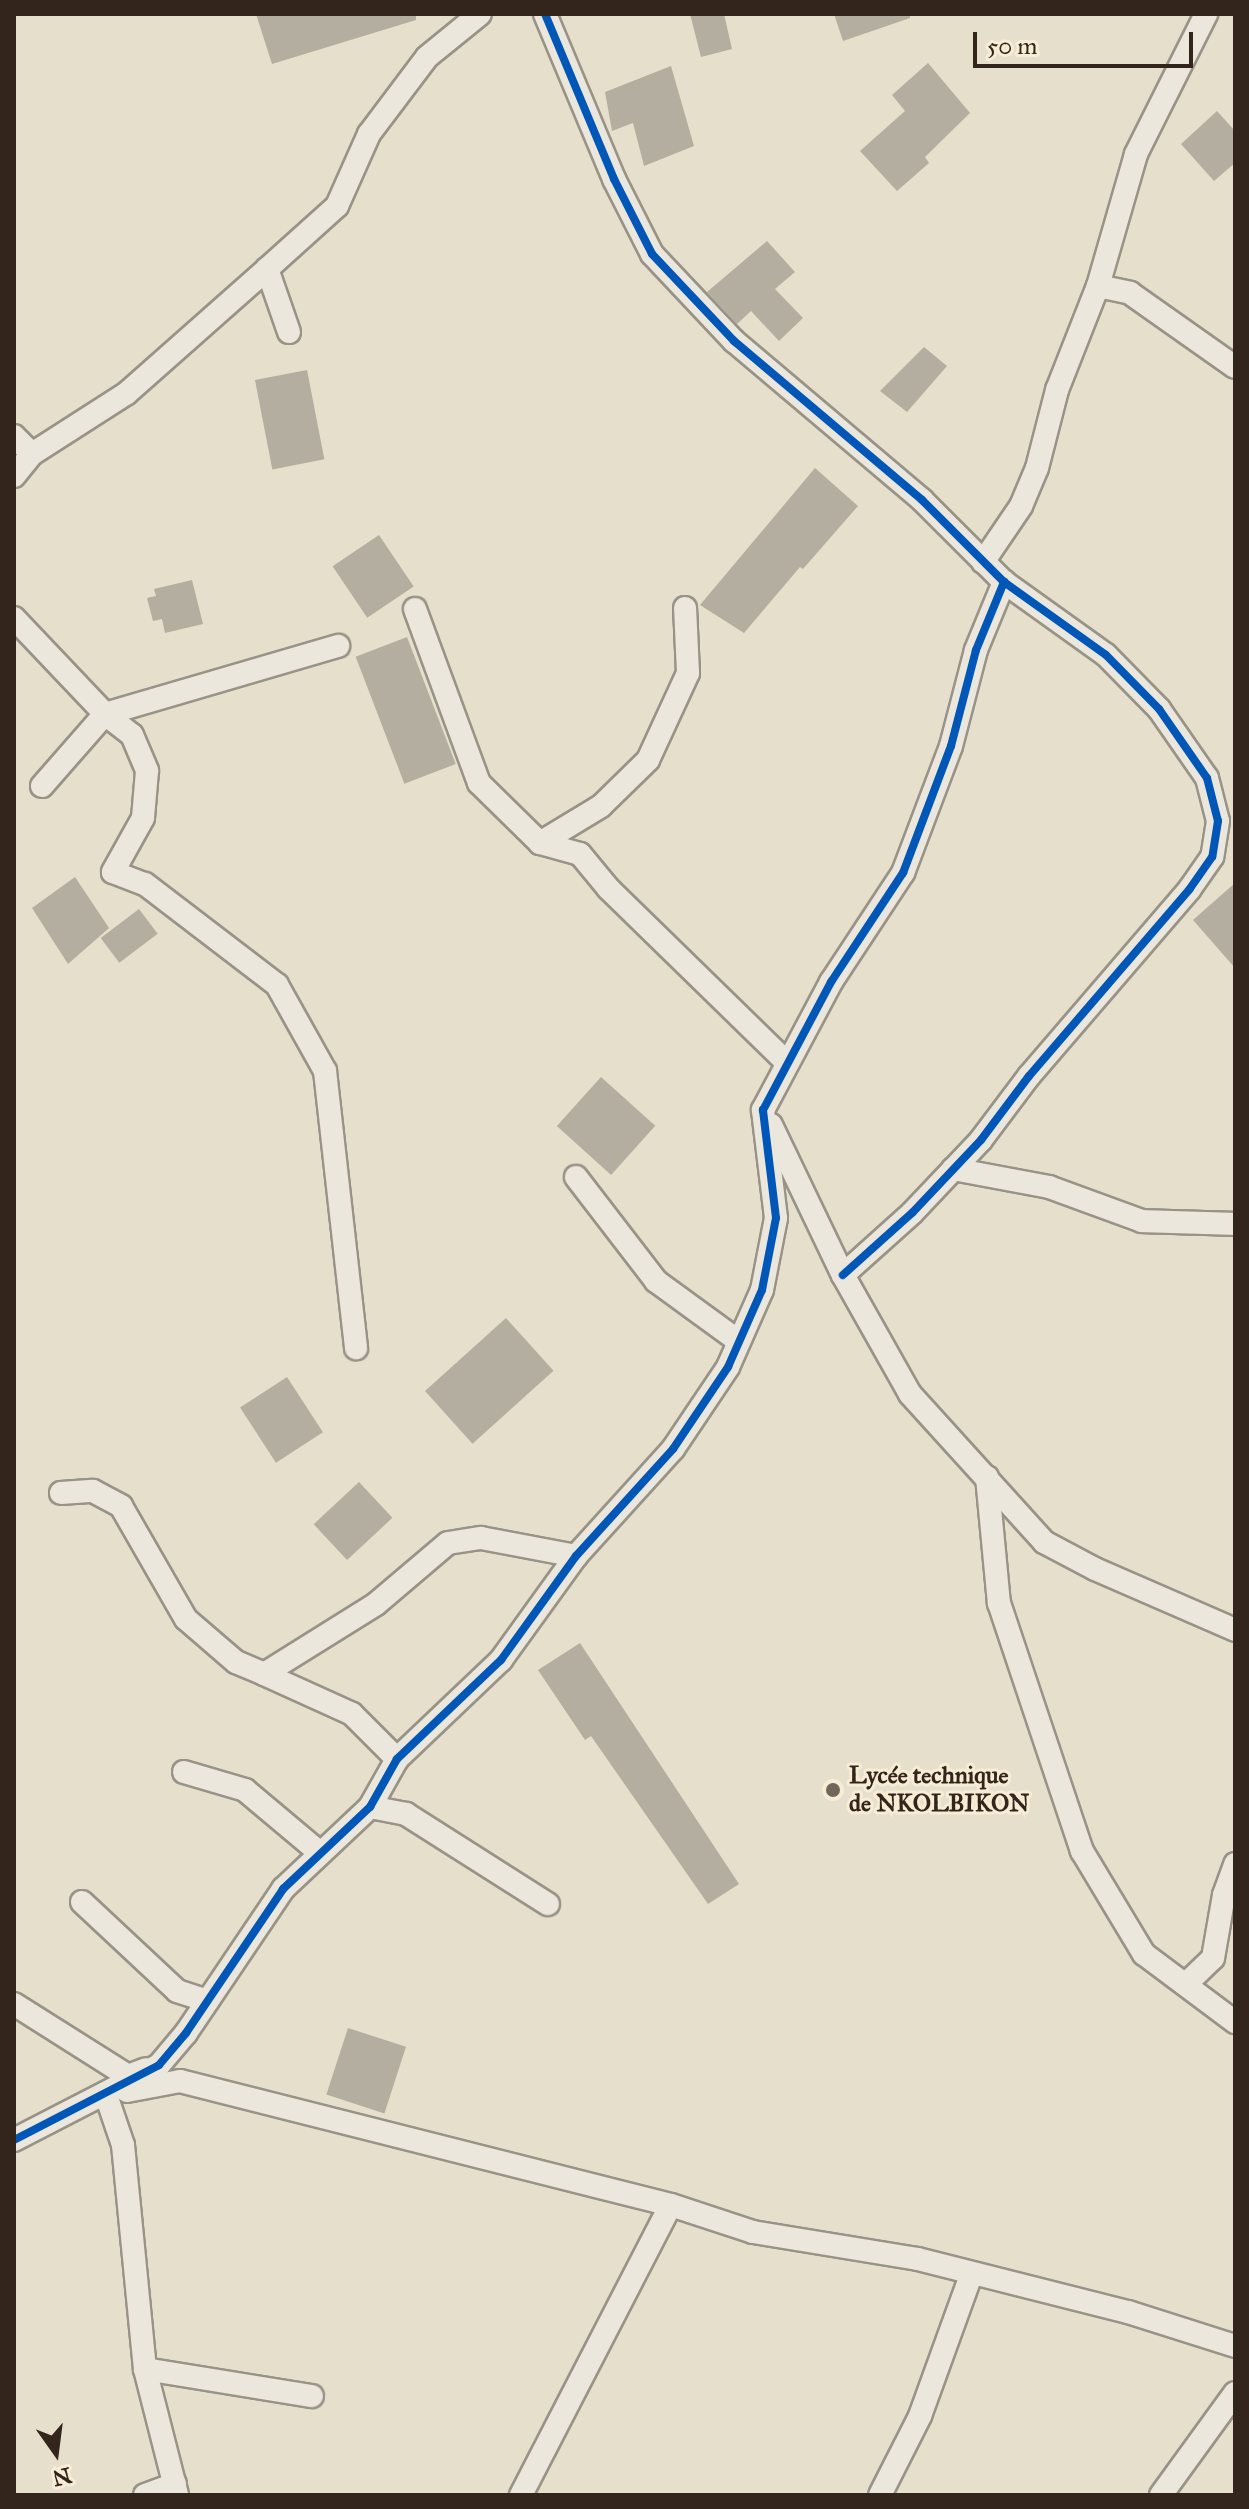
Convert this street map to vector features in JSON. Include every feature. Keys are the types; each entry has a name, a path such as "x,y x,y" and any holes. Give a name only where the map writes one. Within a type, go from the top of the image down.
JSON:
{"street":[{"path":"14,476 32,454 127,393 337,206 377,123 427,57 480,14"},
{"path":"545,14 614,179 652,254 734,341 922,500 1004,582 1106,655 1159,709 1207,778 1218,821 1212,857 1189,890 953,1169 843,1275"},
{"path":"983,562 1021,506 1037,468 1057,390 1098,286 1136,154 1206,14"},
{"path":"267,269 289,332"},
{"path":"1098,286 1130,293 1235,367"},
{"path":"14,436 32,454"},
{"path":"14,2140 159,2065 283,1889 370,1807 397,1759 501,1660 576,1556 673,1449 728,1367 737,1340 762,1290 776,1218 763,1110 831,982 903,873 951,746 976,650 1004,582"},
{"path":"540,843 601,806 648,760 688,673 685,608"},
{"path":"415,609 479,783 540,843 580,854 609,889 786,1062"},
{"path":"14,618 105,714 132,735 147,771 143,818 113,872 145,884 277,985 325,1071 356,1348"},
{"path":"42,786 105,714 338,646"},
{"path":"763,1110 843,1275 910,1394 1044,1542 1095,1569 1235,1630"},
{"path":"953,1169 1049,1187 1142,1221 1235,1224"},
{"path":"576,1177 656,1281 737,1340"},
{"path":"987,1477 999,1603 1082,1851 1144,1954 1235,2022"},
{"path":"61,1493 93,1491 121,1506 186,1619 236,1662 352,1714 397,1759"},
{"path":"264,1674 376,1604 448,1543 481,1538 576,1556"},
{"path":"184,1772 245,1790 320,1853"},
{"path":"370,1807 406,1814 548,1904"},
{"path":"1186,1984 1213,1958 1224,1895 1235,1864"},
{"path":"82,1902 177,1991 207,2001"},
{"path":"14,2004 128,2076 159,2065"},
{"path":"106,2095 180,2081 671,2205 753,2232 918,2259 971,2275 1128,2312 1235,2346"},
{"path":"106,2095 123,2145 145,2369 176,2490 145,2495"},
{"path":"521,2495 671,2205"},
{"path":"880,2495 920,2416 971,2275"},
{"path":"145,2369 312,2396"},
{"path":"1161,2495 1235,2393"}],"building":[{"path":"256,14 416,14 416,20 272,64"},
{"path":"690,14 724,14 732,49 701,57"},
{"path":"834,14 910,14 910,18 843,41"},
{"path":"928,63 970,113 925,157 929,163 897,191 860,151 905,111 892,95"},
{"path":"671,66 694,146 644,166 633,123 612,131 605,92"},
{"path":"1217,111 1235,131 1235,163 1214,181 1181,144"},
{"path":"767,241 795,272 775,289 803,318 779,341 751,311 737,324 707,292"},
{"path":"924,347 947,366 907,412 880,391"},
{"path":"307,370 324,459 272,469 255,380"},
{"path":"815,468 858,506 803,569 800,567 744,633 700,605"},
{"path":"379,535 414,586 367,618 333,566"},
{"path":"192,580 203,624 165,633 162,619 153,621 147,598 156,596 154,589"},
{"path":"407,637 456,764 404,784 356,657"},
{"path":"75,877 109,928 68,964 32,908"},
{"path":"1235,883 1235,968 1193,920"},
{"path":"139,909 158,934 119,963 101,938"},
{"path":"601,1077 655,1126 611,1175 557,1126"},
{"path":"506,1318 554,1371 473,1444 425,1391"},
{"path":"287,1377 323,1432 276,1463 240,1407"},
{"path":"359,1482 392,1518 347,1560 314,1524"},
{"path":"580,1643 739,1884 708,1904 591,1736 585,1740 538,1670"},
{"path":"348,2028 406,2047 384,2113 326,2095"}],"cycle path":[{"path":"545,14 614,179 652,254 734,341 922,500 1004,582 1106,655 1159,709 1207,778 1218,821 1212,857 1189,890 1029,1076 981,1140 912,1213 843,1275"},
{"path":"14,2140 159,2065 186,2033 283,1889 370,1807 397,1759 501,1660 576,1556 673,1449 728,1367 762,1290 776,1218 763,1110 831,982 903,873 951,746 976,650 1004,582"}],"place":[{"name":"Lycée technique de NKOLBIKON","path":"833,1790"}]}
